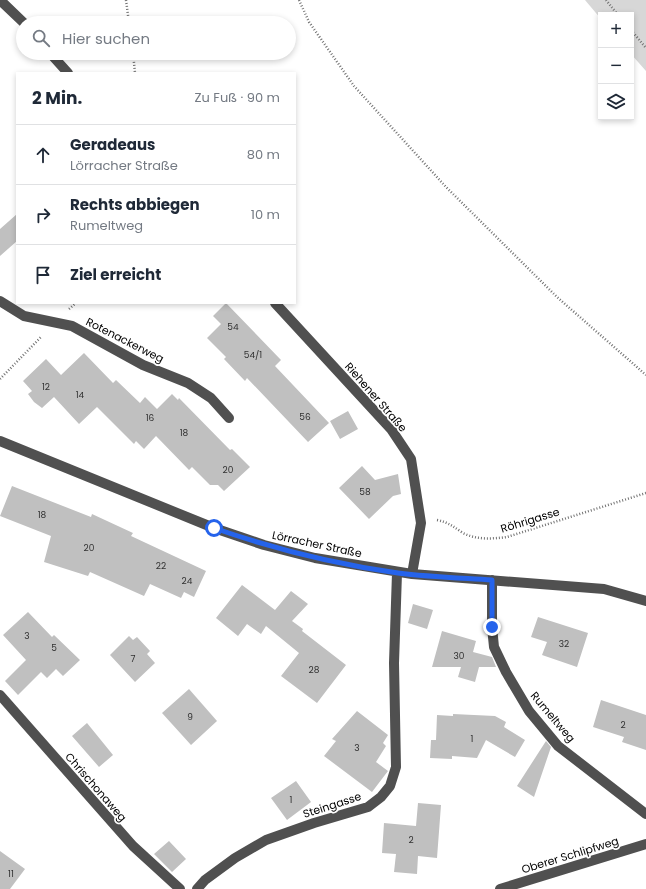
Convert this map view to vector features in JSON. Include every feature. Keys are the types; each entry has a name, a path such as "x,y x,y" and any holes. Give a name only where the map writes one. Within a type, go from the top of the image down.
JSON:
{"street":[{"path":"0,0 17,16"},
{"path":"56,60 67,72"},
{"name":"Rotenackerweg","path":"0,301 24,316 72,326 143,365 188,383 211,398 228,418"},
{"name":"Riehener Straße","path":"276,304 391,430 411,459 421,522 412,574"},
{"name":"Lörracher Straße","path":"0,441 214,528 264,545 315,558 397,573 604,588 646,601"},
{"name":"Steingasse","path":"197,889 205,880 235,858 266,840 314,822 368,807 381,797 390,786 396,767 394,663 397,573"},
{"name":"Rumeltweg","path":"492,580 492,627 494,647 506,672 529,711 558,746 646,814"},
{"name":"Chrischonaweg","path":"0,695 133,846 180,889"},
{"name":"Oberer Schlipfweg","path":"500,889 646,844"}],"path":[{"path":"126,0 128,16"},
{"path":"299,0 309,22 354,86 441,181 557,297 646,375"},
{"path":"606,0 616,12"},
{"path":"634,34 646,48"},
{"path":"134,60 135,72"},
{"path":"0,379 55,322"},
{"name":"Röhrigasse","path":"421,522 433,520 444,521 464,533 488,539 507,537 646,493"}],"shaded area":[{"path":"585,0 646,0 646,71 634,57 634,12 598,12 598,15"}],"building":[{"path":"16,215 16,242 0,256 0,229"},
{"path":"225,304 227,304 281,360 275,366 329,423 308,442 247,378 245,381 224,359 226,357 207,338 221,324 213,316"},
{"path":"84,353 113,383 116,380 140,403 145,397 157,409 172,394 178,400 179,398 230,450 232,449 250,467 224,491 218,485 210,485 192,467 189,470 156,436 144,449 136,441 134,444 97,407 79,424 54,397 42,408 34,402 28,394 32,391 23,381 46,359 61,375"},
{"path":"348,411 358,429 340,439 330,421"},
{"path":"362,466 375,480 398,474 401,494 393,496 369,519 339,488"},
{"path":"12,486 91,517 92,514 133,533 131,536 206,571 194,597 184,592 181,598 150,584 144,596 90,572 88,576 44,562 51,536 0,516"},
{"path":"242,585 275,610 291,591 308,604 292,621 303,629 302,631 346,665 317,703 281,676 299,653 266,626 261,634 247,624 238,636 216,618"},
{"path":"413,604 433,610 427,629 408,623"},
{"path":"28,612 52,637 54,635 80,660 63,676 56,669 47,678 41,672 18,695 5,681 26,660 3,635"},
{"path":"538,617 588,633 577,667 542,655 547,642 531,637"},
{"path":"442,631 476,641 473,652 492,657 496,667 479,667 475,682 458,677 461,667 432,667"},
{"path":"129,636 133,640 137,637 150,651 147,654 155,663 135,682 110,655"},
{"path":"189,689 217,721 191,745 162,713"},
{"path":"601,700 646,715 646,750 622,742 624,737 593,727"},
{"path":"357,711 388,735 383,743 386,746 376,762 388,771 372,792 324,756 336,741 332,739"},
{"path":"453,714 495,716 506,722 504,727 525,740 515,757 486,740 477,758 452,756 452,759 430,758 431,740 436,740 437,715 453,716"},
{"path":"87,723 113,755 99,767 72,736"},
{"path":"546,741 551,747 534,797 517,786"},
{"path":"296,781 311,802 287,820 271,798"},
{"path":"418,803 441,805 437,858 418,856 417,874 394,872 396,854 382,853 384,823 416,826"},
{"path":"169,841 186,859 172,872 154,854"},
{"path":"0,851 25,869 10,889 0,889"}],"route":[{"path":"214,528 264,545 315,558 397,573 492,580 492,627"}]}
